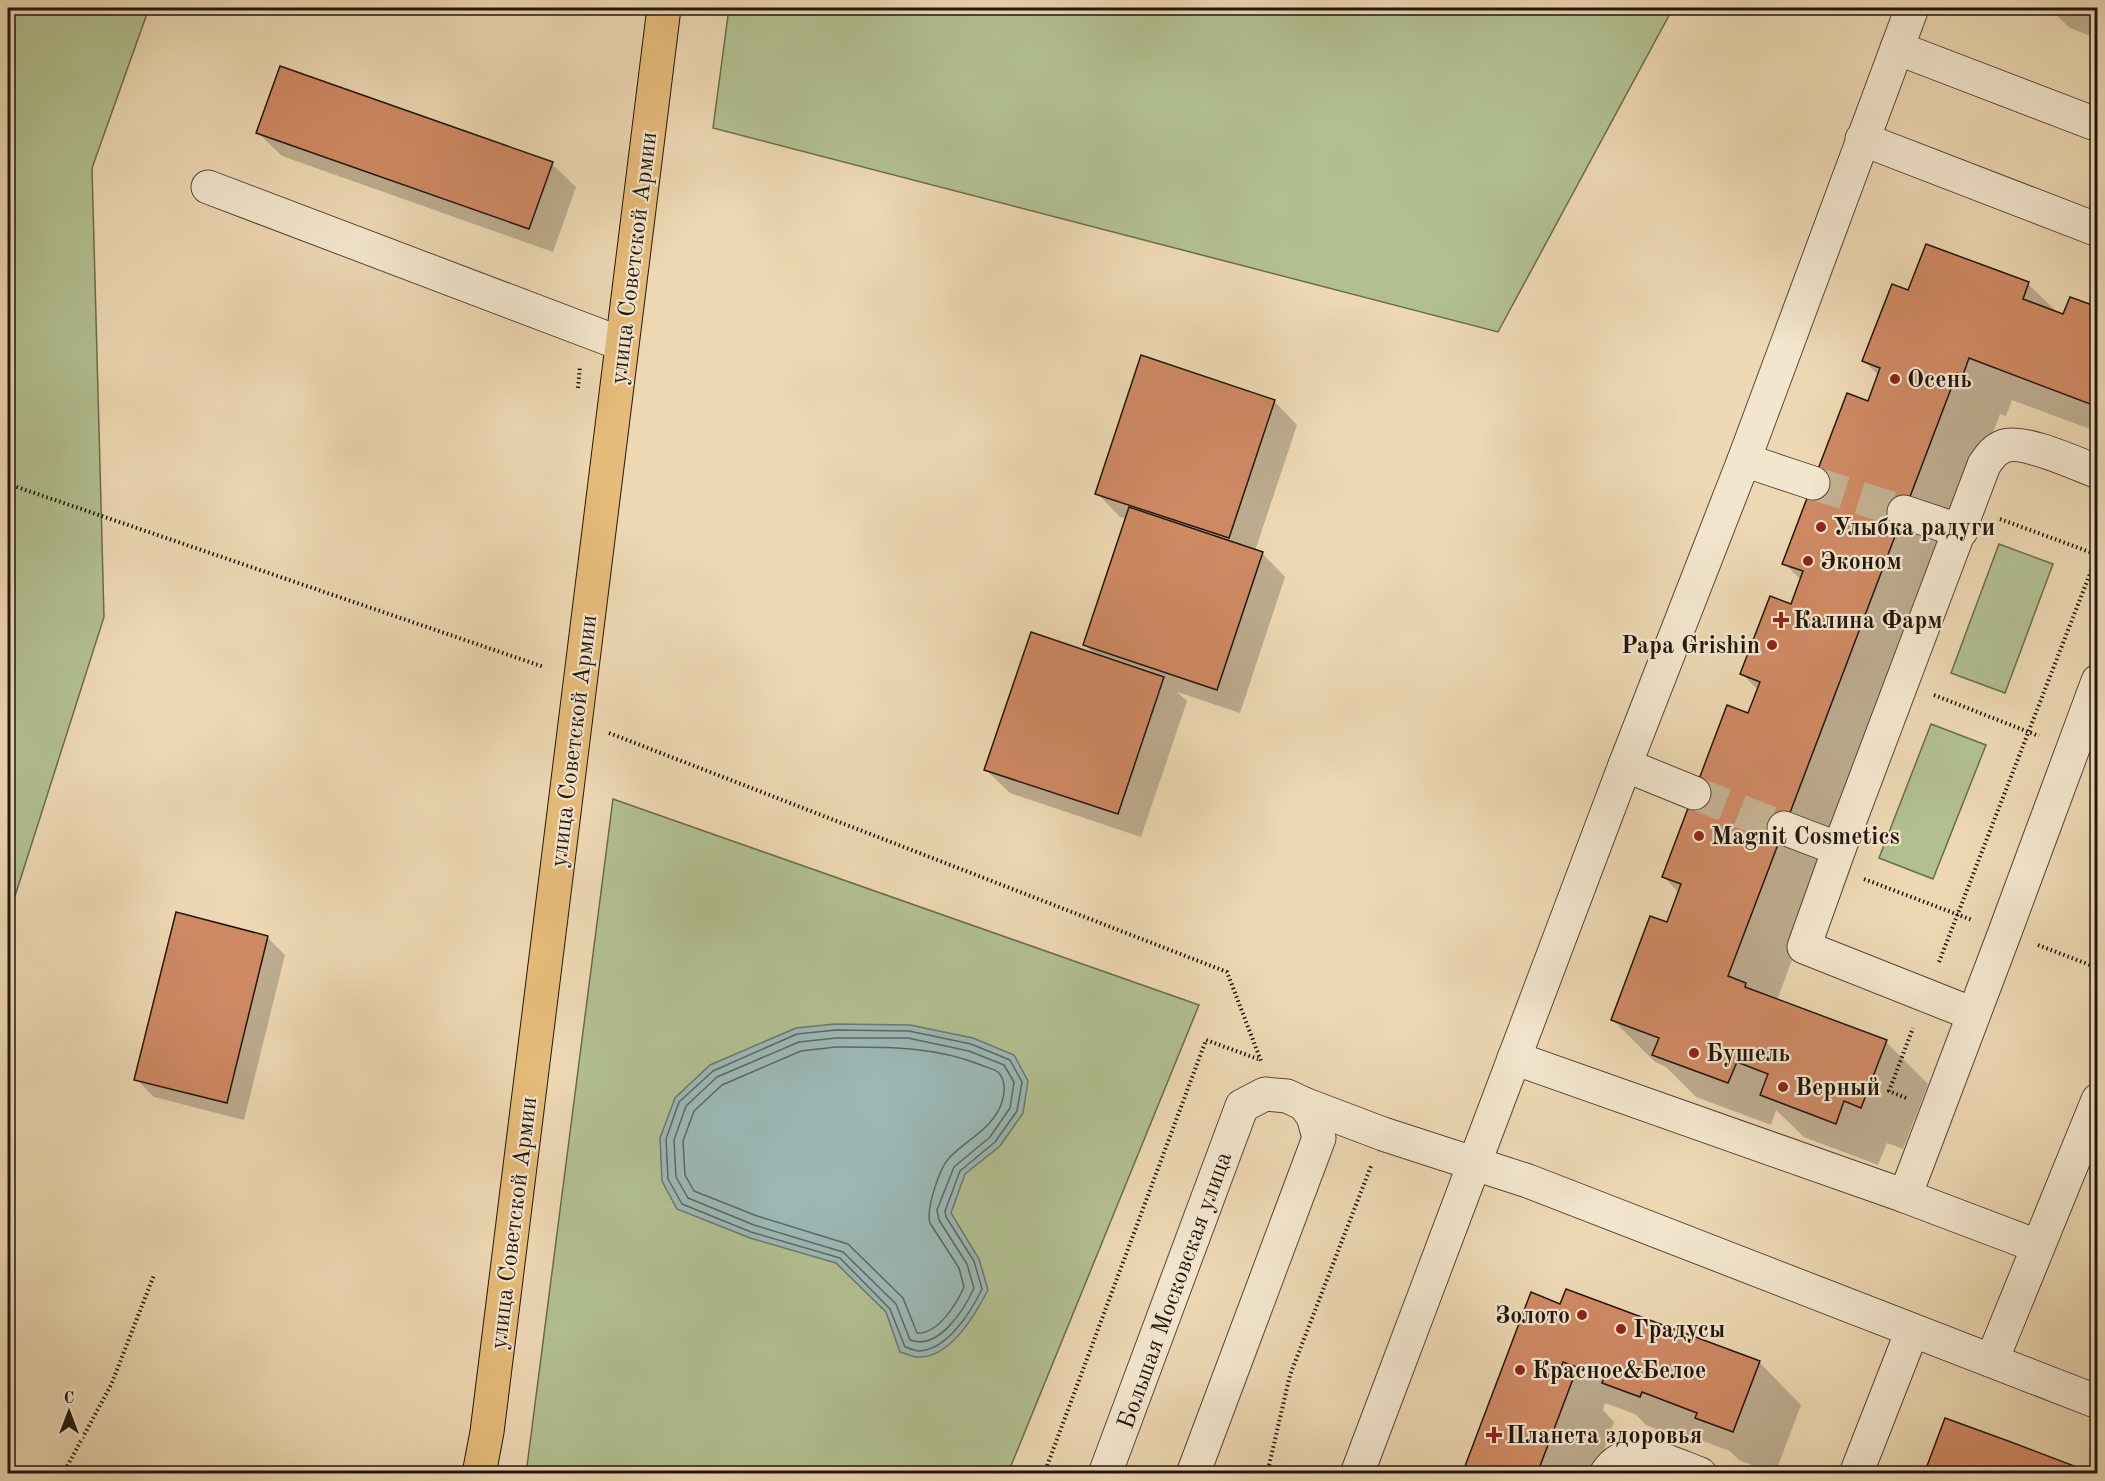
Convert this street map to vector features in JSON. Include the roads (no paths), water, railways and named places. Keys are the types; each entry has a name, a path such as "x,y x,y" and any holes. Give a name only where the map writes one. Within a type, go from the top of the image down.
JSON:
{"main road":[{"name":"улица Советской Армии","path":"479,1473 487,1432 664,8"}],"street":[{"path":"1357,1473 1625,765 1744,460 1912,8"},
{"path":"1897,48 2097,125"},
{"path":"1862,139 2097,230"},
{"path":"208,187 622,344"},
{"path":"1973,1014 1804,947 1984,465 1993,451 2006,445 2021,444 2097,472"},
{"path":"1744,460 1813,483"},
{"path":"1904,512 1965,519"},
{"path":"1905,1196 2097,681"},
{"path":"1625,765 1694,793"},
{"path":"1784,828 1836,858"},
{"path":"1514,1058 1905,1196 2037,1246"},
{"name":"Большая Московская улица","path":"1105,1473 1242,1106 1264,1094 1287,1096 1304,1104"},
{"path":"1992,1360 2097,1100"},
{"path":"1304,1104 1473,1164 1528,1181 2097,1402"},
{"path":"1193,1473 1319,1138 1313,1116 1304,1104"},
{"path":"1856,1473 1912,1331"},
{"path":"1606,1473 1617,1460 1630,1455 1645,1455 1700,1473"}],"water":[{"path":"835,1024 910,1025 973,1038 1014,1055 1028,1081 1023,1113 1000,1146 965,1174 951,1213 979,1259 988,1290 960,1334 940,1351 929,1356 915,1357 900,1352 886,1312 836,1263 750,1238 677,1209 662,1181 660,1138 675,1098 710,1065 796,1028"}],"tunnel":[{"path":"1813,483 1904,512"},
{"path":"1694,793 1784,828"}],"place":[{"name":"Осень","path":"1895,379"},
{"name":"Улыбка радуги","path":"1821,527"},
{"name":"Эконом","path":"1808,561"},
{"name":"Калина Фарм","path":"1781,620"},
{"name":"Papa Grishin","path":"1772,645"},
{"name":"Magnit Cosmetics","path":"1699,836"},
{"name":"Бушель","path":"1694,1053"},
{"name":"Верный","path":"1783,1087"},
{"name":"Золото","path":"1582,1315"},
{"name":"Градусы","path":"1621,1329"},
{"name":"Красное&Белое","path":"1520,1370"},
{"name":"Планета здоровья","path":"1494,1435"}]}
